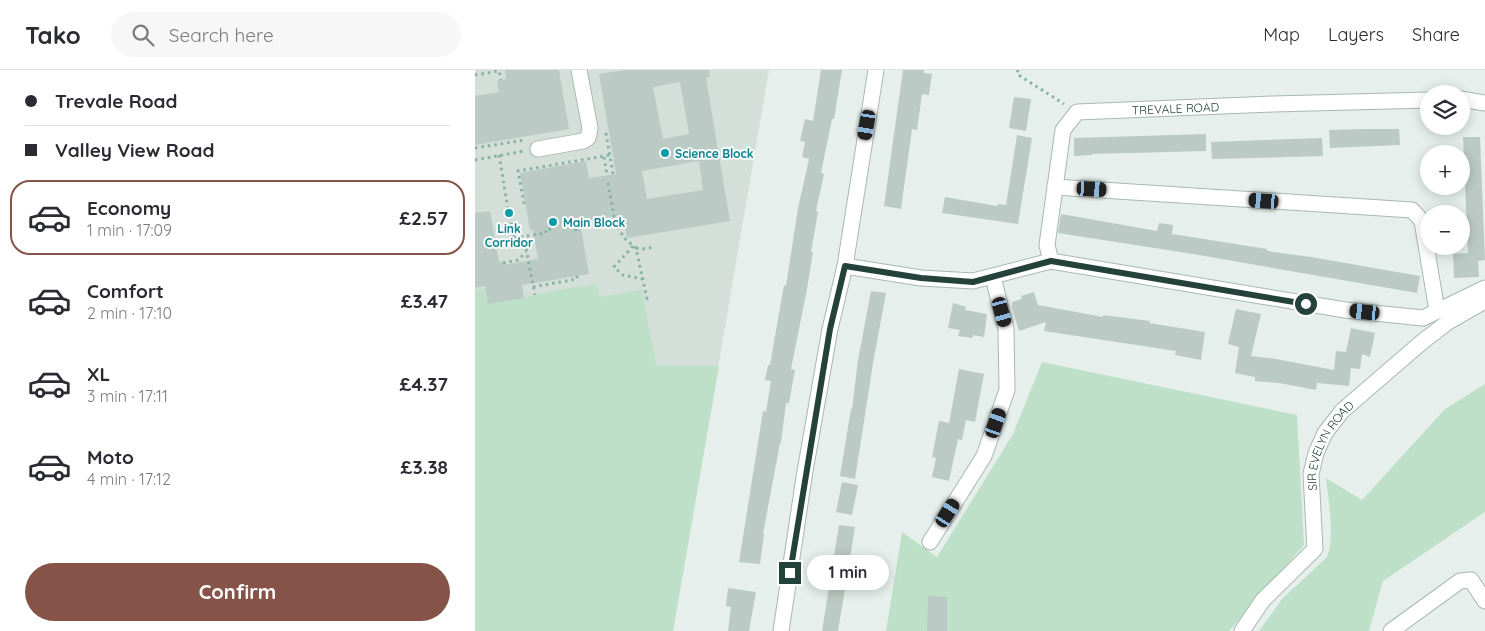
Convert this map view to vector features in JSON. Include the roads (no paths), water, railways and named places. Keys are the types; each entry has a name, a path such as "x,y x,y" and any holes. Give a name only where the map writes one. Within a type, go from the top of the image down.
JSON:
{"street":[{"path":"530,142 583,141 588,138 590,128 579,70"},
{"path":"781,631 804,477 830,329 845,266 876,70"},
{"name":"TREVALE ROAD","path":"1055,187 1063,130 1077,112 1420,100"},
{"path":"1470,100 1485,103"},
{"path":"1051,261 1047,245 1055,187 1412,210 1422,221 1437,311"},
{"path":"845,266 921,278 973,282 1051,261 1345,310 1423,318 1485,288"},
{"path":"930,542 984,456 1007,390 1006,329 993,277"},
{"name":"SIR EVELYN ROAD","path":"1241,631 1263,600 1315,549 1310,484 1312,468 1319,444 1335,419 1422,342 1448,322 1485,301"},
{"path":"1391,631 1460,581 1471,580 1485,601"}],"place":[{"name":"Science Block","path":"665,153"},
{"name":"Link Corridor","path":"509,213"},
{"name":"Main Block","path":"553,222"}]}
